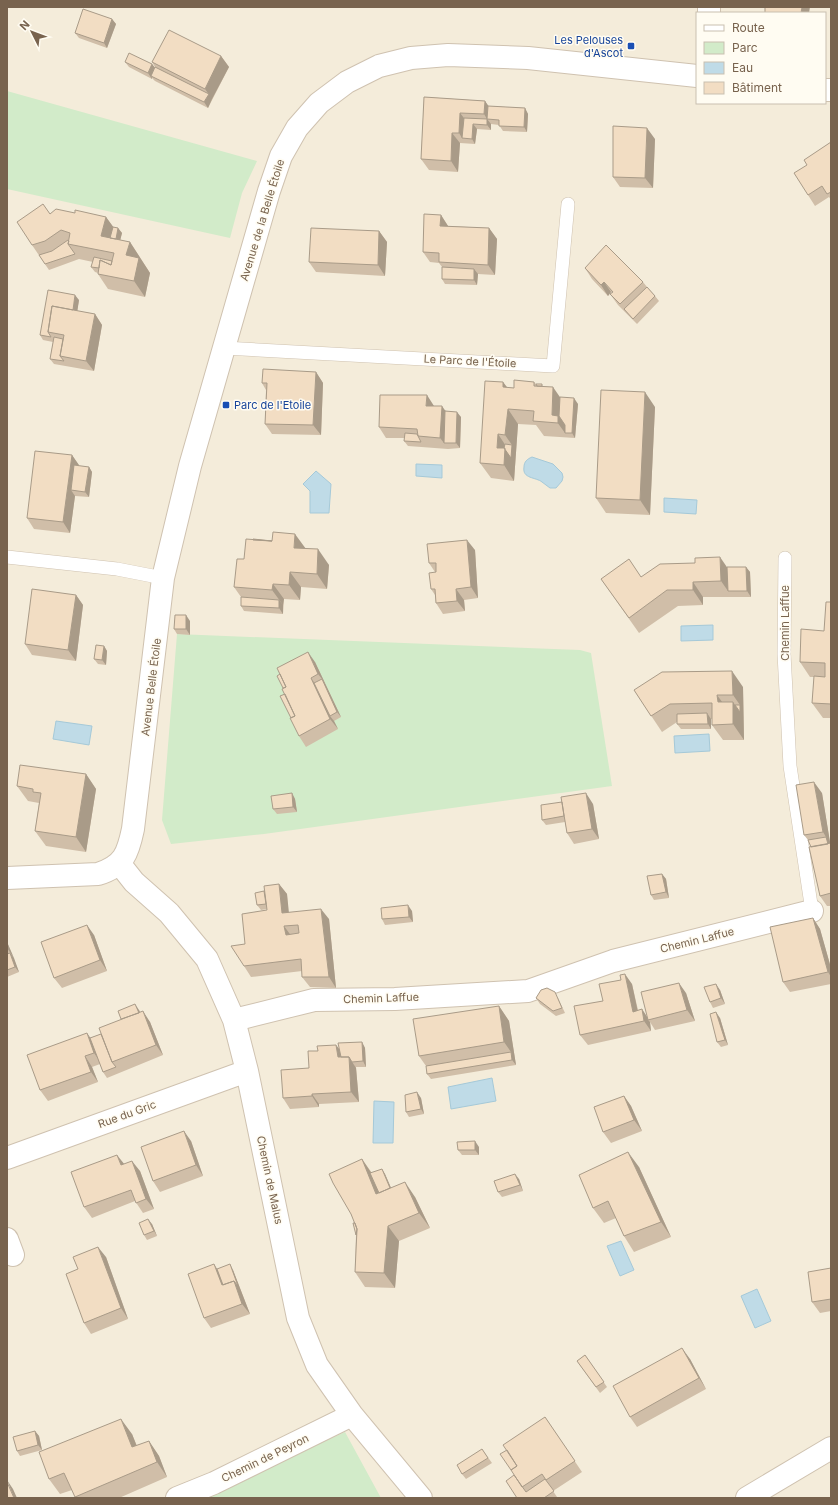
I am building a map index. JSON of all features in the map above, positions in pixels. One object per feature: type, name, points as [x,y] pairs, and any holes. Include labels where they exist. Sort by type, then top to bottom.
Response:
[{"type":"street","name":"Avenue de la Belle Étoile","points":[[210,398],[269,191],[281,156],[297,128],[319,103],[347,82],[378,66],[411,58],[448,55],[528,58],[696,76]]},
{"type":"street","name":"Avenue Belle Étoile","points":[[7,878],[98,874],[109,870],[119,863],[126,855],[130,846],[134,829],[163,578],[186,481],[210,398]]},
{"type":"street","name":"Chemin de Malus","points":[[119,863],[134,882],[169,913],[207,959],[234,1020],[247,1071],[298,1318],[317,1365],[352,1415],[421,1498]]},
{"type":"street","name":"Chemin Laffue","points":[[234,1020],[314,1000],[395,999],[528,991],[613,961],[812,911]]},
{"type":"street","name":"Rue du Gric","points":[[7,1158],[247,1071]]},
{"type":"street","name":"Chemin de Peyron","points":[[177,1498],[214,1483],[352,1415]]},
{"type":"street","points":[[747,1498],[831,1448]]},
{"type":"lane","name":"Le Parc de l'Étoile","points":[[224,348],[553,366],[568,204]]},
{"type":"lane","points":[[7,557],[117,570],[163,578]]},
{"type":"lane","name":"Chemin Laffue","points":[[785,558],[784,654],[790,766],[812,911]]},
{"type":"shaded area","points":[[7,7],[831,7],[831,1498],[7,1498]]},
{"type":"green space","points":[[7,91],[257,161],[242,193],[230,238],[7,189]]},
{"type":"green space","points":[[177,634],[580,650],[591,653],[612,786],[264,834],[171,844],[162,820]]},
{"type":"green space","points":[[345,1432],[381,1498],[197,1498]]},
{"type":"water","points":[[532,457],[553,464],[562,473],[562,481],[556,488],[550,488],[539,480],[525,474],[525,464],[527,460]]},
{"type":"water","points":[[416,464],[442,465],[442,478],[416,476]]},
{"type":"water","points":[[316,471],[331,484],[329,513],[310,513],[310,491],[303,484]]},
{"type":"water","points":[[664,498],[697,500],[696,514],[664,512]]},
{"type":"water","points":[[713,625],[713,640],[681,641],[681,626]]},
{"type":"water","points":[[56,721],[92,726],[89,745],[53,739]]},
{"type":"water","points":[[709,734],[710,751],[675,753],[674,736]]},
{"type":"water","points":[[492,1078],[496,1101],[451,1109],[448,1087]]},
{"type":"water","points":[[374,1101],[394,1102],[393,1143],[373,1143]]},
{"type":"water","points":[[621,1241],[634,1270],[620,1276],[607,1246]]},
{"type":"water","points":[[757,1289],[771,1321],[755,1328],[741,1296]]},
{"type":"building","points":[[765,7],[802,7],[801,12],[765,12]]},
{"type":"building","points":[[83,9],[112,19],[104,43],[75,33]]},
{"type":"building","points":[[169,30],[221,56],[205,89],[152,62]]},
{"type":"building","points":[[129,53],[152,64],[148,73],[125,62]]},
{"type":"building","points":[[155,67],[209,94],[204,102],[151,76]]},
{"type":"building","points":[[424,97],[485,101],[484,114],[460,113],[459,133],[452,133],[451,161],[421,159]]},
{"type":"building","points":[[488,106],[525,108],[524,127],[499,126],[499,120],[487,119]]},
{"type":"building","points":[[464,118],[487,119],[487,125],[473,124],[472,139],[462,138]]},
{"type":"building","points":[[613,126],[647,128],[645,178],[613,177]]},
{"type":"building","points":[[831,142],[831,192],[827,194],[822,186],[808,195],[794,173],[807,165],[804,160]]},
{"type":"building","points":[[43,204],[50,214],[56,209],[75,213],[75,210],[106,217],[101,236],[130,242],[126,255],[139,258],[134,281],[98,274],[100,260],[111,265],[114,253],[68,244],[70,233],[61,230],[45,241],[32,245],[17,222]]},
{"type":"building","points":[[424,214],[441,215],[440,226],[489,228],[488,265],[439,262],[439,253],[423,252]]},
{"type":"building","points":[[113,227],[118,228],[116,239],[110,238]]},
{"type":"building","points":[[311,228],[379,231],[378,265],[309,262]]},
{"type":"building","points":[[68,240],[68,244],[75,254],[45,264],[39,255],[52,251]]},
{"type":"building","points":[[606,245],[643,282],[620,304],[610,294],[613,292],[604,282],[601,285],[585,268]]},
{"type":"building","points":[[94,257],[112,261],[111,265],[100,260],[99,268],[91,267]]},
{"type":"building","points":[[442,267],[474,269],[474,280],[442,279]]},
{"type":"building","points":[[647,287],[655,296],[633,319],[624,309]]},
{"type":"building","points":[[48,290],[75,295],[73,310],[52,306],[48,332],[51,337],[40,335]]},
{"type":"building","points":[[52,306],[95,314],[86,361],[60,356],[64,335],[48,332]]},
{"type":"building","points":[[54,337],[63,339],[60,356],[64,361],[50,359]]},
{"type":"building","points":[[263,369],[316,372],[313,425],[265,424],[267,383],[262,383]]},
{"type":"building","points":[[514,380],[534,382],[534,386],[553,387],[552,415],[558,416],[558,423],[533,421],[534,411],[508,409],[505,435],[498,434],[497,448],[505,448],[504,465],[480,463],[485,381],[503,382],[503,387],[514,388]]},
{"type":"building","points":[[536,384],[542,384],[542,386],[537,386]]},
{"type":"building","points":[[601,390],[645,392],[640,500],[596,498]]},
{"type":"building","points":[[380,395],[427,395],[426,406],[442,406],[440,438],[418,436],[417,429],[379,427]]},
{"type":"building","points":[[560,397],[574,398],[572,433],[565,433],[565,425],[559,416]]},
{"type":"building","points":[[445,411],[457,412],[456,443],[444,443]]},
{"type":"building","points":[[405,433],[417,434],[421,442],[404,441]]},
{"type":"building","points":[[505,444],[512,445],[511,458],[504,448]]},
{"type":"building","points":[[35,451],[72,455],[63,522],[27,518]]},
{"type":"building","points":[[74,465],[89,467],[85,492],[71,490]]},
{"type":"building","points":[[273,532],[295,534],[294,548],[318,549],[317,574],[290,572],[289,585],[273,584],[272,590],[234,587],[237,559],[244,559],[246,539],[272,541]]},
{"type":"building","points":[[467,540],[471,587],[456,589],[457,601],[436,603],[435,589],[431,589],[429,573],[436,572],[436,563],[429,563],[427,544]]},
{"type":"building","points":[[720,557],[721,581],[693,582],[693,590],[667,590],[629,618],[601,579],[629,559],[641,577],[660,564],[695,563],[695,558]]},
{"type":"building","points":[[727,567],[746,567],[747,591],[728,591]]},
{"type":"building","points":[[32,589],[76,595],[68,650],[25,644]]},
{"type":"building","points":[[241,597],[279,600],[279,608],[241,606]]},
{"type":"building","points":[[826,602],[831,602],[831,704],[812,703],[814,676],[825,677],[825,663],[800,662],[801,629],[824,631]]},
{"type":"building","points":[[175,615],[186,615],[186,629],[174,629]]},
{"type":"building","points":[[96,645],[104,646],[102,660],[94,659]]},
{"type":"building","points":[[308,652],[318,674],[311,678],[330,719],[299,736],[290,718],[295,716],[282,689],[286,687],[277,668]]},
{"type":"building","points":[[732,671],[733,695],[717,695],[718,702],[733,702],[733,724],[712,725],[712,703],[670,704],[651,716],[634,690],[662,672]]},
{"type":"building","points":[[280,674],[286,687],[283,688],[277,676]]},
{"type":"building","points":[[322,679],[337,712],[330,716],[314,683]]},
{"type":"building","points":[[285,694],[295,716],[291,718],[280,696]]},
{"type":"building","points":[[735,705],[740,705],[740,712]]},
{"type":"building","points":[[707,713],[708,724],[677,724],[677,714]]},
{"type":"building","points":[[20,765],[86,774],[76,837],[35,831],[41,793],[33,792],[33,789],[17,786]]},
{"type":"building","points":[[814,782],[823,832],[804,835],[796,785]]},
{"type":"building","points":[[292,793],[293,807],[273,809],[271,796]]},
{"type":"building","points":[[586,793],[592,829],[567,833],[561,797]]},
{"type":"building","points":[[562,802],[564,816],[542,820],[541,805]]},
{"type":"building","points":[[826,837],[828,844],[811,847],[808,840]]},
{"type":"building","points":[[831,843],[831,893],[820,896],[809,847]]},
{"type":"building","points":[[662,874],[666,892],[651,895],[647,876]]},
{"type":"building","points":[[279,884],[282,913],[321,909],[329,977],[302,977],[301,959],[244,966],[231,946],[245,944],[242,914],[267,910],[264,886]],"holes":[[[298,925],[299,933],[286,935],[284,926]]]},
{"type":"building","points":[[264,891],[266,904],[257,905],[255,893]]},
{"type":"building","points":[[408,905],[409,917],[382,919],[381,908]]},
{"type":"building","points":[[813,918],[828,972],[783,982],[770,927]]},
{"type":"building","points":[[87,925],[100,960],[54,978],[41,942]]},
{"type":"building","points":[[10,953],[15,967],[7,970],[7,954]]},
{"type":"building","points":[[625,974],[633,1012],[642,1009],[644,1021],[580,1035],[574,1006],[603,1001],[599,984],[621,980],[620,975]]},
{"type":"building","points":[[679,983],[687,1010],[648,1020],[641,992]]},
{"type":"building","points":[[716,984],[721,998],[710,1002],[704,987]]},
{"type":"building","points":[[547,988],[555,992],[562,1008],[553,1011],[536,998],[541,990]]},
{"type":"building","points":[[135,1004],[139,1013],[121,1019],[118,1011]]},
{"type":"building","points":[[499,1006],[504,1042],[419,1056],[413,1019]]},
{"type":"building","points":[[143,1011],[156,1045],[112,1062],[99,1028]]},
{"type":"building","points":[[716,1012],[725,1040],[717,1042],[710,1014]]},
{"type":"building","points":[[87,1033],[94,1053],[85,1056],[91,1072],[40,1090],[27,1055]]},
{"type":"building","points":[[101,1034],[112,1062],[116,1067],[103,1072],[90,1038]]},
{"type":"building","points":[[362,1042],[363,1061],[352,1062],[349,1057],[341,1057],[338,1043]]},
{"type":"building","points":[[336,1045],[338,1057],[349,1057],[351,1092],[312,1094],[312,1096],[283,1098],[281,1070],[309,1068],[308,1051],[318,1051],[317,1046]]},
{"type":"building","points":[[511,1052],[512,1060],[427,1074],[426,1066]]},
{"type":"building","points":[[417,1092],[421,1109],[406,1112],[405,1095]]},
{"type":"building","points":[[624,1096],[634,1120],[603,1132],[594,1107]]},
{"type":"building","points":[[184,1131],[196,1165],[153,1181],[141,1147]]},
{"type":"building","points":[[475,1141],[475,1150],[458,1150],[457,1142]]},
{"type":"building","points":[[628,1152],[661,1222],[624,1236],[608,1201],[593,1208],[579,1175]]},
{"type":"building","points":[[117,1155],[121,1165],[132,1161],[146,1199],[136,1203],[131,1190],[84,1207],[71,1172]]},
{"type":"building","points":[[362,1159],[376,1194],[405,1182],[419,1213],[388,1226],[384,1273],[355,1272],[357,1229],[351,1214],[329,1174]]},
{"type":"building","points":[[382,1169],[390,1188],[379,1193],[370,1173]]},
{"type":"building","points":[[515,1174],[520,1185],[498,1192],[494,1181]]},
{"type":"building","points":[[148,1219],[154,1231],[144,1235],[139,1223]]},
{"type":"building","points":[[353,1223],[355,1223],[357,1229],[356,1235]]},
{"type":"building","points":[[98,1247],[121,1308],[84,1323],[66,1274],[78,1269],[73,1257]]},
{"type":"building","points":[[214,1264],[222,1285],[234,1281],[242,1304],[204,1318],[188,1274]]},
{"type":"building","points":[[230,1264],[238,1286],[234,1281],[223,1285],[217,1269]]},
{"type":"building","points":[[831,1268],[831,1299],[812,1302],[808,1272]]},
{"type":"building","points":[[682,1348],[699,1378],[630,1417],[613,1386]]},
{"type":"building","points":[[585,1355],[604,1382],[596,1387],[577,1361]]},
{"type":"building","points":[[545,1417],[575,1461],[546,1480],[542,1474],[522,1487],[511,1470],[517,1466],[503,1445]]},
{"type":"building","points":[[121,1419],[132,1447],[149,1441],[157,1462],[75,1497],[64,1473],[49,1479],[39,1452]]},
{"type":"building","points":[[35,1431],[38,1445],[17,1451],[13,1437]]},
{"type":"building","points":[[482,1449],[488,1458],[462,1474],[457,1465]]},
{"type":"building","points":[[507,1450],[517,1466],[511,1470],[500,1454]]},
{"type":"building","points":[[514,1475],[526,1492],[545,1479],[554,1491],[544,1498],[517,1498],[506,1481]]},
{"type":"building","points":[[7,1482],[14,1498],[7,1498]]},
{"type":"place","name":"Les Pelouses d'Ascot","points":[[631,46]]},
{"type":"place","name":"Parc de l'Etoile","points":[[226,405]]}]
